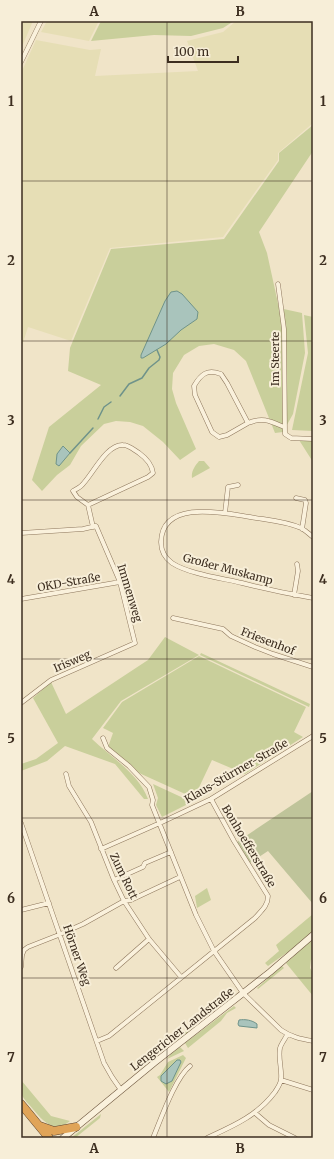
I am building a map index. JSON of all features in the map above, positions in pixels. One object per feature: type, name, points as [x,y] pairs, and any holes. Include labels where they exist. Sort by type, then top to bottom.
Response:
[{"type":"highway","points":[[21,1104],[50,1138]]},
{"type":"highway","points":[[38,1124],[54,1131],[76,1127]]},
{"type":"main road","name":"Lengericher Landstraße","points":[[63,1138],[313,936]]},
{"type":"street","points":[[21,62],[41,21]]},
{"type":"street","name":"Im Steerte","points":[[278,284],[284,329],[285,434],[291,438],[313,439]]},
{"type":"street","points":[[248,423],[221,374],[211,372],[203,374],[194,386],[195,395],[212,432],[219,437],[227,435],[257,419],[267,420],[284,427]]},
{"type":"street","points":[[122,445],[130,447],[142,455],[152,467],[153,473],[148,477],[88,505],[73,491],[81,485],[101,459],[115,447],[122,445]]},
{"type":"street","points":[[224,513],[228,487],[238,485]]},
{"type":"street","points":[[296,498],[305,500],[306,503],[302,529]]},
{"type":"street","name":"Immenweg","points":[[88,505],[94,527],[120,582],[135,643]]},
{"type":"street","name":"Großer Muskamp","points":[[313,537],[302,529],[285,523],[224,513],[196,511],[185,514],[171,521],[163,529],[161,544],[165,557],[172,563],[187,569],[219,578],[313,598]]},
{"type":"street","points":[[21,533],[94,527]]},
{"type":"street","points":[[294,595],[298,571],[297,564]]},
{"type":"street","name":"OKD-Straße","points":[[21,599],[120,582]]},
{"type":"street","name":"Friesenhof","points":[[173,618],[223,629],[231,636],[255,647],[313,667]]},
{"type":"street","name":"Irisweg","points":[[21,703],[51,680],[135,643]]},
{"type":"street","name":"Klaus-Stürmer-Straße","points":[[101,849],[160,824],[211,799],[313,736]]},
{"type":"street","points":[[103,738],[107,748],[129,766],[149,787],[153,800],[152,805],[196,915],[214,951],[243,993],[287,1035],[313,1041]]},
{"type":"street","name":"Zum Rott","points":[[66,774],[69,786],[92,822],[101,849],[124,901],[149,939],[181,977]]},
{"type":"street","name":"Bonhoefferstraße","points":[[97,1041],[109,1036],[254,918],[265,907],[268,896],[234,841],[211,799]]},
{"type":"street","name":"Hörner Weg","points":[[21,823],[107,1069],[121,1090]]},
{"type":"street","points":[[114,880],[142,867],[145,863],[171,852]]},
{"type":"street","points":[[21,967],[22,955],[24,950],[28,947],[83,924],[124,901],[131,900],[180,877]]},
{"type":"street","points":[[21,910],[49,902]]},
{"type":"street","points":[[116,968],[149,939]]},
{"type":"street","points":[[207,1138],[215,1136],[255,1113],[277,1089],[281,1080],[279,1058],[280,1047],[287,1035]]},
{"type":"street","points":[[153,1138],[168,1102],[184,1071],[190,1066]]},
{"type":"street","points":[[281,1080],[313,1090]]},
{"type":"street","points":[[255,1113],[269,1125],[295,1138]]},
{"type":"shaded area","points":[[21,21],[33,21],[21,49]]},
{"type":"shaded area","points":[[47,21],[99,21],[89,41],[41,32]]},
{"type":"shaded area","points":[[236,21],[313,21],[313,123],[278,153],[278,160],[223,237],[110,248],[71,341],[28,327],[21,349],[21,73],[36,40],[90,50],[101,49],[95,76],[198,71],[187,41],[223,32]]},
{"type":"green space","points":[[101,21],[234,21],[223,28],[191,36],[154,35],[91,41]]},
{"type":"green space","points":[[313,125],[313,151],[259,232],[267,253],[279,308],[302,313],[305,353],[293,414],[283,432],[275,433],[246,361],[234,350],[214,344],[199,346],[184,355],[173,373],[172,389],[176,403],[196,449],[180,460],[163,442],[143,426],[130,422],[116,421],[104,424],[81,446],[70,465],[57,475],[42,491],[32,480],[49,427],[101,385],[68,371],[70,348],[111,249],[224,239],[279,161],[279,153]]},
{"type":"green space","points":[[304,315],[313,317],[313,431],[292,430],[308,353]]},
{"type":"green space","points":[[299,440],[313,440],[313,462]]},
{"type":"green space","points":[[199,461],[204,461],[210,468],[192,478],[193,471]]},
{"type":"green space","points":[[165,637],[199,655],[121,701],[92,739],[124,766],[138,781],[148,799],[144,799],[115,764],[65,746],[47,761],[21,771],[21,764],[36,759],[58,743],[33,698],[51,682],[66,714],[148,660]]},
{"type":"green space","points":[[201,653],[310,704],[309,707],[200,655]]},
{"type":"green space","points":[[199,656],[306,707],[294,732],[303,737],[245,774],[212,760],[194,798],[139,773],[108,747],[113,733],[103,728],[122,702]]},
{"type":"green space","points":[[153,784],[192,802],[162,817],[156,805],[158,798]]},
{"type":"green space","points":[[313,791],[313,904],[268,851],[250,863],[237,842]]},
{"type":"green space","points":[[207,888],[211,900],[197,908],[195,896]]},
{"type":"green space","points":[[313,914],[313,932],[268,966],[265,963],[279,951],[276,945]]},
{"type":"green space","points":[[313,939],[313,959],[311,960],[310,968],[313,973],[313,996],[286,963]]},
{"type":"green space","points":[[282,966],[284,968],[258,989],[257,988]]},
{"type":"green space","points":[[234,1006],[236,1008],[227,1013],[221,1021],[188,1048],[185,1043]]},
{"type":"green space","points":[[197,1022],[198,1024],[177,1043],[173,1042]]},
{"type":"green space","points":[[180,1047],[184,1051],[167,1059],[171,1054]]},
{"type":"green space","points":[[183,1055],[186,1058],[169,1092],[157,1077],[160,1075],[168,1062]]},
{"type":"green space","points":[[21,1080],[51,1116],[70,1121],[59,1127],[44,1121],[23,1097],[21,1092]]},
{"type":"green space","points":[[101,1114],[100,1118],[75,1138],[71,1138]]},
{"type":"water","points":[[177,291],[182,294],[198,312],[197,319],[181,330],[166,344],[141,358],[165,301],[171,292]]},
{"type":"water","points":[[63,446],[70,453],[59,466],[56,464],[57,454]]},
{"type":"water","points":[[239,1020],[253,1022],[257,1024],[257,1028],[239,1026]]},
{"type":"water","points":[[177,1060],[180,1060],[181,1062],[172,1081],[166,1084],[161,1081],[161,1076]]},
{"type":"waterway","points":[[120,396],[129,384],[142,378],[149,368],[159,360],[160,357],[157,350]]},
{"type":"waterway","points":[[98,419],[104,407],[111,402]]},
{"type":"waterway","points":[[70,453],[93,428]]}]
